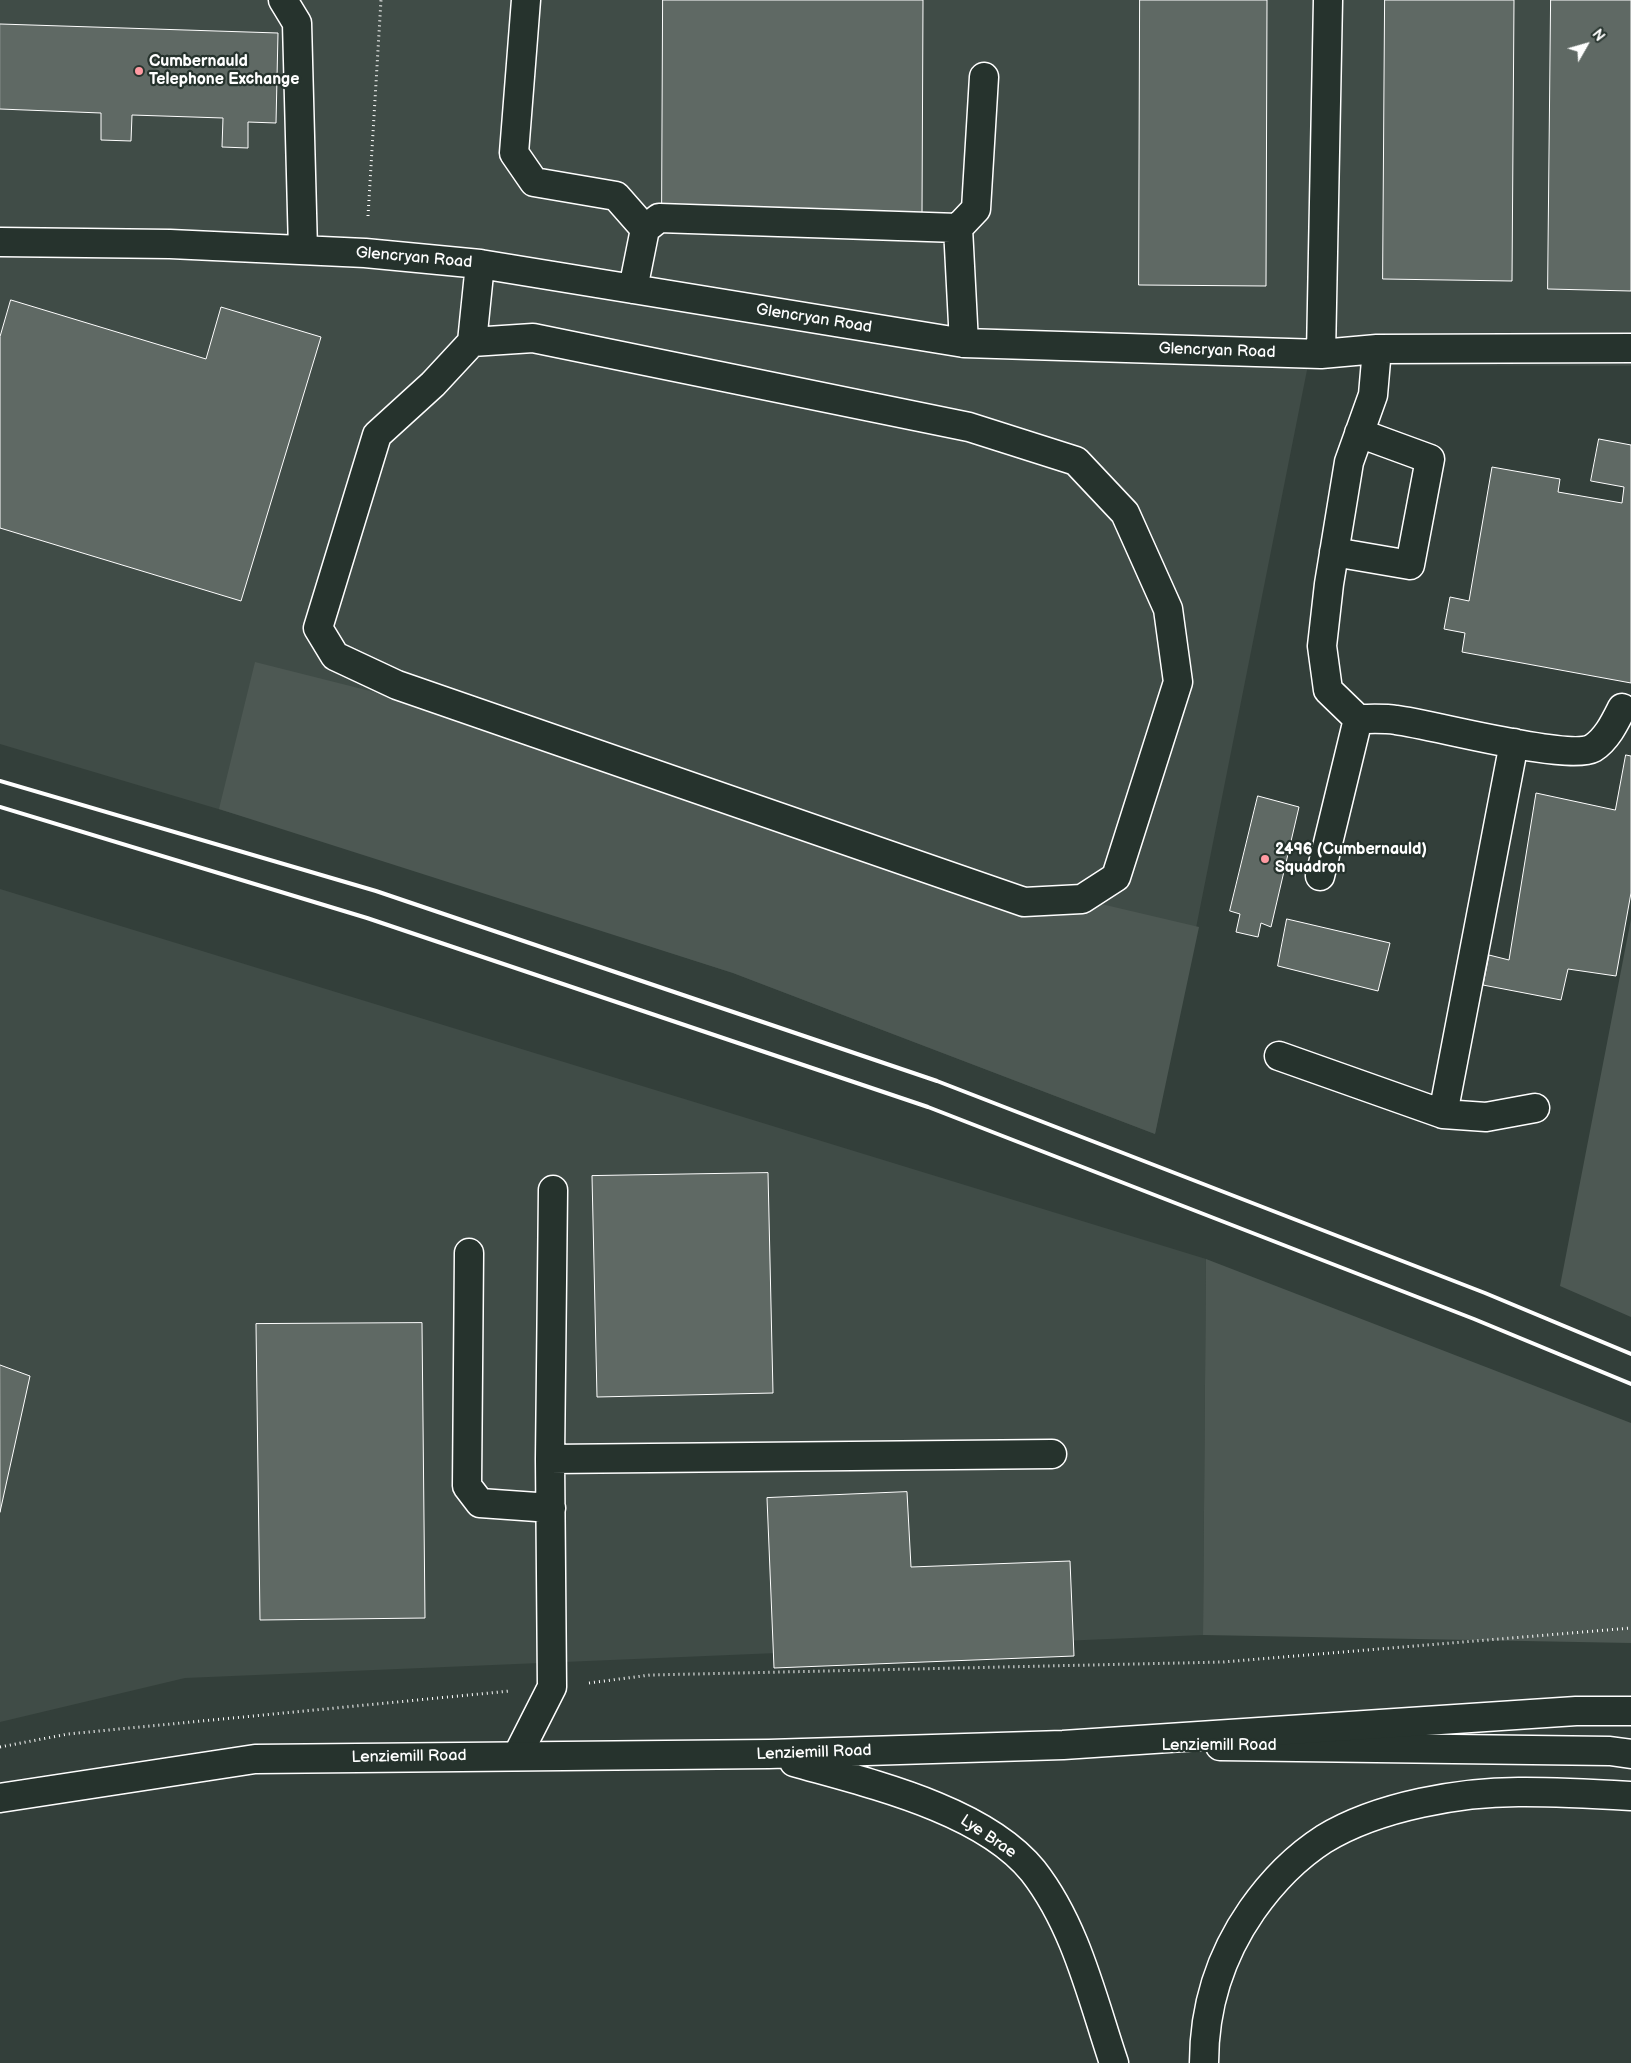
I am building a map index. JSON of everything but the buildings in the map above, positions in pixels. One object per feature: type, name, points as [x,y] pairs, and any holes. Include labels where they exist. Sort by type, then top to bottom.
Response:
[{"type":"street","points":[[283,0],[297,23],[303,250]]},
{"type":"street","points":[[526,0],[514,153],[534,182],[616,196],[644,229]]},
{"type":"street","points":[[1321,354],[1328,0]]},
{"type":"street","points":[[964,343],[958,228],[976,208],[984,77]]},
{"type":"street","points":[[633,289],[644,229],[659,218],[958,228]]},
{"type":"street","name":"Glencryan Road","points":[[0,242],[170,244],[303,250],[365,253],[480,264],[964,343],[1321,354],[1377,349],[1631,348]]},
{"type":"street","points":[[472,342],[533,338],[969,427],[1076,461],[1125,513],[1168,609],[1178,682],[1116,877],[1082,899],[1024,902],[397,684],[334,656],[318,628],[377,435],[433,384],[472,342],[480,264]]},
{"type":"street","points":[[1377,349],[1372,396],[1349,462],[1334,552],[1322,646],[1328,690],[1358,719],[1396,720],[1514,743],[1572,752],[1592,748],[1613,727],[1622,708]]},
{"type":"street","points":[[1334,552],[1410,565],[1430,459],[1359,433]]},
{"type":"street","points":[[1320,876],[1358,719]]},
{"type":"street","points":[[1443,1114],[1514,743]]},
{"type":"street","points":[[1279,1056],[1443,1114],[1486,1117],[1535,1108]]},
{"type":"street","points":[[517,1756],[552,1687],[550,1459],[553,1190]]},
{"type":"street","points":[[469,1253],[467,1486],[480,1503],[551,1508]]},
{"type":"street","points":[[550,1459],[1052,1454]]},
{"type":"street","points":[[1063,1745],[1576,1711],[1631,1711]]},
{"type":"street","name":"Lenziemill Road","points":[[0,1798],[255,1759],[769,1754],[1063,1745],[1377,1746],[1610,1751],[1631,1754]]},
{"type":"street","name":"Lye Brae","points":[[769,1754],[888,1789],[952,1813],[984,1830],[1008,1847],[1032,1870],[1052,1900],[1066,1926],[1082,1967],[1114,2063]]},
{"type":"street","points":[[1204,2063],[1208,2014],[1215,1984],[1225,1955],[1239,1928],[1276,1880],[1324,1839],[1352,1825],[1432,1800],[1476,1794],[1523,1792],[1631,1796]]},
{"type":"path","points":[[365,253],[381,0]]},
{"type":"path","points":[[0,1747],[68,1734],[552,1687],[650,1675],[1223,1662],[1631,1628]]},
{"type":"shaded area","points":[[0,0],[1631,0],[1631,366],[1308,365],[1155,1134],[733,973],[309,836],[0,744]]},
{"type":"shaded area","points":[[255,662],[386,695],[782,829],[1199,927],[1155,1134],[733,973],[219,809]]},
{"type":"shaded area","points":[[0,889],[1206,1259],[1203,1635],[185,1678],[0,1722]]},
{"type":"shaded area","points":[[1631,919],[1631,1317],[1560,1286]]},
{"type":"shaded area","points":[[1206,1259],[1631,1423],[1631,1643],[1203,1635]]},
{"type":"railway","points":[[0,781],[376,891],[937,1081],[1485,1293],[1631,1354]]},
{"type":"railway","points":[[0,807],[367,918],[928,1107],[1474,1319],[1631,1384]]},
{"type":"place","name":"Cumbernauld Telephone Exchange","points":[[139,71]]},
{"type":"place","name":"2496 (Cumbernauld) Squadron","points":[[1265,859]]}]
